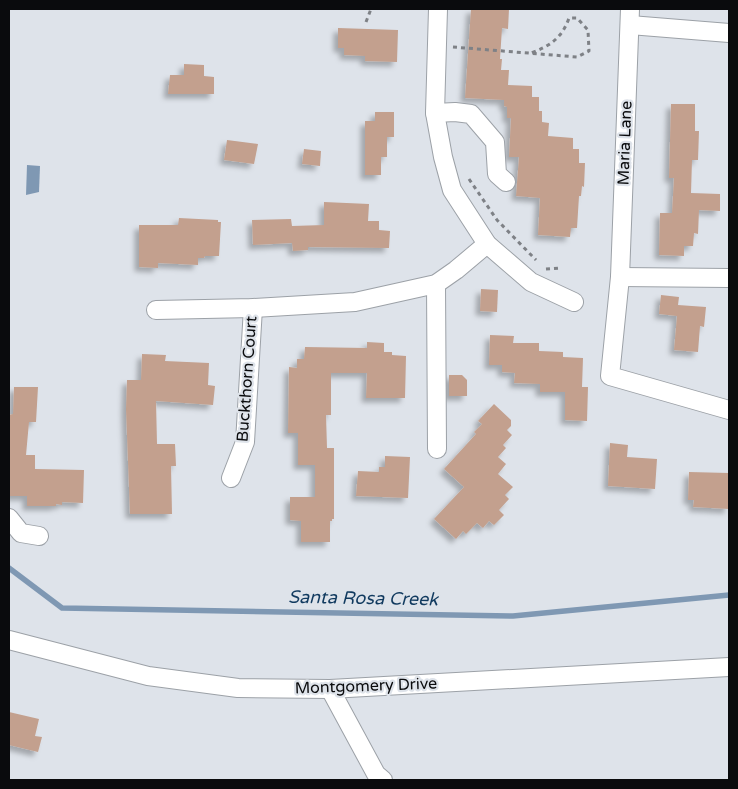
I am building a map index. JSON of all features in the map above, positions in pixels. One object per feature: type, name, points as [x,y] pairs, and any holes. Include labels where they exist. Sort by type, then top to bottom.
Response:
[{"type":"street","points":[[438,9],[435,112],[443,157],[452,190],[488,244],[531,282],[574,302]]},
{"type":"street","points":[[630,17],[729,32]]},
{"type":"street","name":"Maria Lane","points":[[630,17],[620,277],[610,376],[729,410]]},
{"type":"street","points":[[435,112],[470,114],[495,142],[497,174],[506,182]]},
{"type":"street","name":"Buckthorn Court","points":[[156,310],[252,308],[355,302],[436,284],[488,244]]},
{"type":"street","points":[[620,277],[729,278]]},
{"type":"street","points":[[436,284],[437,450]]},
{"type":"street","name":"Buckthorn Court","points":[[231,478],[245,442],[252,308]]},
{"type":"street","points":[[9,518],[21,533],[39,536]]},
{"type":"street","name":"Montgomery Drive","points":[[9,640],[148,676],[238,688],[330,689],[729,667]]},
{"type":"street","points":[[330,689],[376,774],[383,780]]},
{"type":"path","points":[[366,22],[371,9]]},
{"type":"path","points":[[437,45],[577,57],[589,51],[588,30],[577,18],[569,18],[564,32],[546,47],[531,53]]},
{"type":"water","points":[[27,165],[40,166],[39,192],[26,195]]},
{"type":"building","points":[[471,9],[509,9],[508,29],[502,28],[500,59],[502,59],[501,70],[509,70],[508,85],[532,86],[532,97],[539,97],[539,111],[542,111],[542,122],[549,123],[548,136],[573,138],[573,149],[579,149],[579,163],[585,163],[584,187],[582,186],[581,196],[579,196],[577,228],[571,228],[570,237],[538,235],[540,198],[516,196],[519,157],[509,157],[511,118],[507,118],[507,107],[504,106],[504,100],[465,98]]},
{"type":"building","points":[[338,28],[398,30],[397,62],[365,61],[365,56],[344,55],[344,48],[338,48]]},
{"type":"building","points":[[184,64],[204,65],[204,76],[214,77],[214,94],[168,94],[170,75],[184,75]]},
{"type":"building","points":[[671,104],[695,104],[695,131],[699,131],[698,160],[692,160],[691,193],[720,194],[720,211],[699,210],[698,234],[694,233],[693,246],[684,246],[684,256],[659,255],[660,213],[672,213],[674,178],[669,178]]},
{"type":"building","points":[[375,112],[394,112],[394,137],[387,137],[387,157],[381,157],[381,175],[365,175],[365,121],[375,121]]},
{"type":"building","points":[[227,140],[258,144],[254,164],[224,160]]},
{"type":"building","points":[[304,149],[321,151],[320,166],[302,164]]},
{"type":"building","points":[[324,202],[369,204],[368,221],[379,221],[379,230],[390,231],[389,248],[308,247],[308,250],[293,251],[292,243],[253,245],[252,220],[291,219],[292,226],[324,225]]},
{"type":"building","points":[[179,218],[218,220],[218,222],[221,222],[219,256],[198,258],[198,265],[158,263],[158,268],[139,267],[139,225],[178,225]]},
{"type":"building","points":[[481,289],[498,290],[497,312],[480,311]]},
{"type":"building","points":[[661,295],[679,297],[678,305],[706,307],[704,327],[700,326],[698,352],[674,350],[677,316],[659,314]]},
{"type":"building","points":[[490,335],[514,336],[513,343],[539,343],[539,351],[563,352],[563,357],[583,358],[582,387],[588,387],[587,421],[565,420],[565,392],[540,392],[540,384],[514,383],[515,373],[502,372],[502,365],[489,365]]},
{"type":"building","points":[[367,342],[384,343],[384,352],[392,352],[392,355],[406,356],[405,398],[366,398],[367,373],[331,373],[331,415],[326,415],[327,448],[334,448],[334,519],[330,521],[330,542],[301,542],[301,521],[290,520],[290,497],[315,497],[315,465],[298,465],[298,433],[288,433],[289,367],[297,368],[297,359],[304,359],[305,347],[367,348]]},
{"type":"building","points":[[142,354],[166,355],[165,361],[209,363],[208,385],[215,386],[213,405],[156,401],[157,444],[175,444],[176,466],[171,466],[172,514],[130,514],[126,409],[127,380],[141,380]]},
{"type":"building","points":[[449,375],[462,375],[467,380],[467,396],[449,396]]},
{"type":"building","points":[[14,387],[38,387],[36,422],[29,422],[26,455],[35,455],[35,469],[84,470],[83,503],[62,502],[62,505],[56,504],[56,506],[27,506],[27,496],[9,496],[9,415],[13,414]]},
{"type":"building","points":[[494,404],[511,420],[511,426],[507,430],[512,435],[503,445],[506,448],[498,457],[506,464],[498,474],[513,487],[505,495],[509,499],[499,510],[504,515],[494,525],[489,521],[483,528],[477,523],[466,534],[463,531],[456,539],[434,519],[464,487],[444,469],[476,434],[474,432],[482,424],[478,421]]},
{"type":"building","points":[[610,443],[628,445],[627,457],[657,459],[655,489],[608,486]]},
{"type":"building","points":[[385,456],[410,457],[408,498],[356,496],[358,471],[379,472],[379,467],[385,467]]},
{"type":"building","points":[[689,472],[729,473],[729,509],[693,507],[694,500],[688,500]]},
{"type":"building","points":[[9,712],[39,719],[35,736],[42,737],[38,752],[9,745]]},
{"type":"waterway","name":"Santa Rosa Creek","points":[[9,568],[62,608],[513,616],[729,595]]}]
